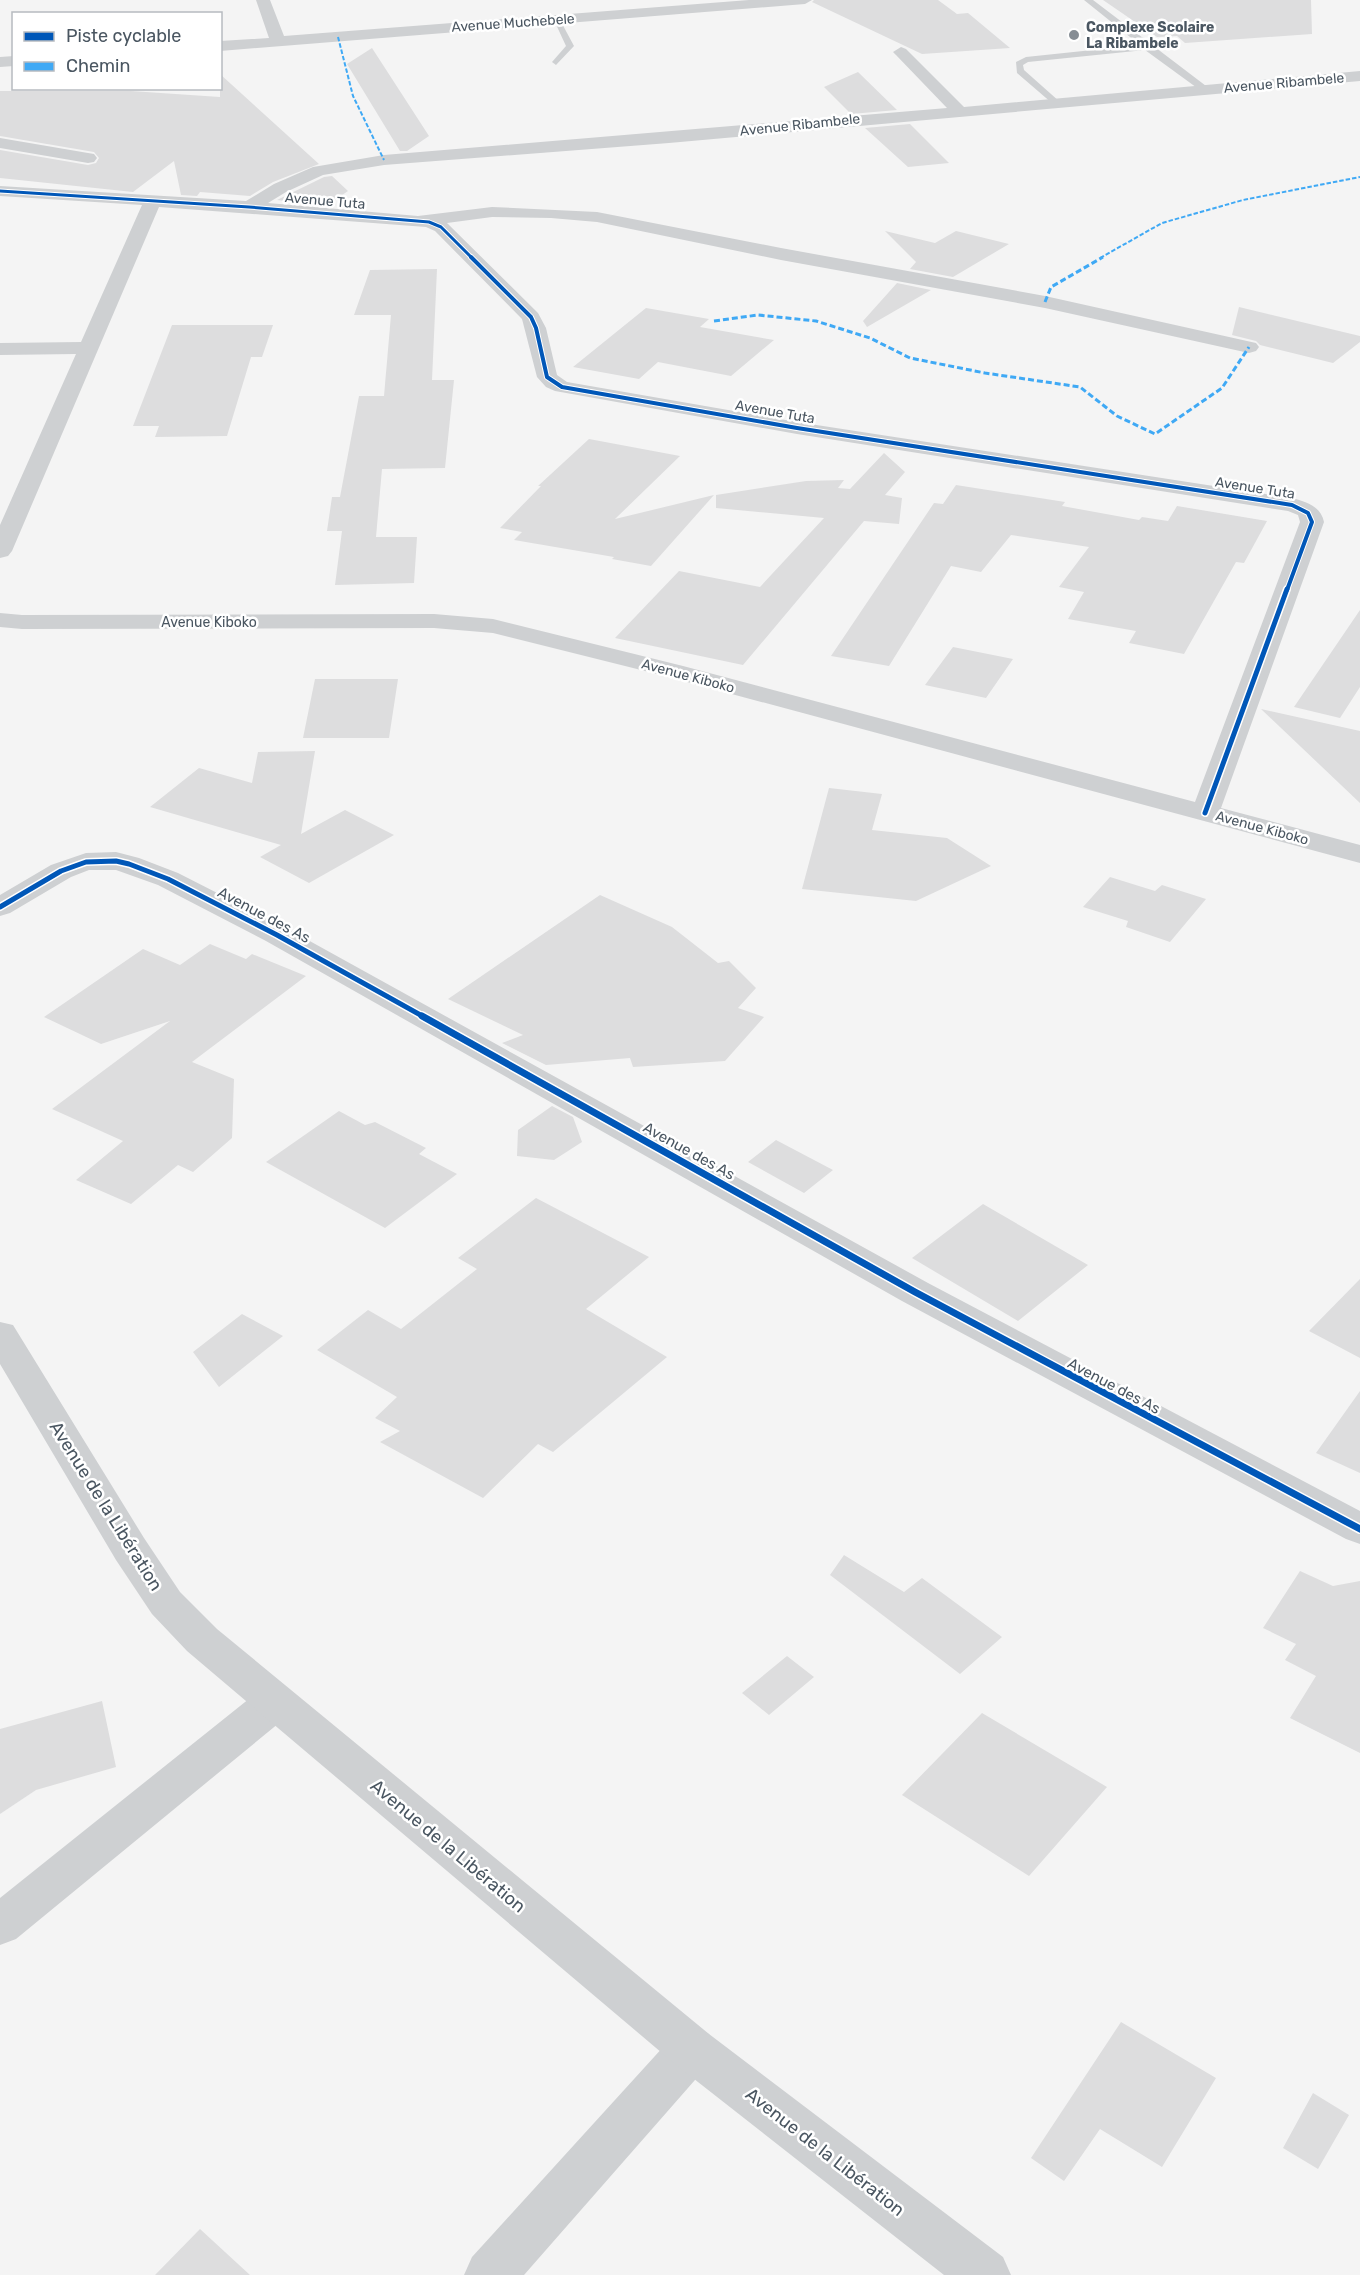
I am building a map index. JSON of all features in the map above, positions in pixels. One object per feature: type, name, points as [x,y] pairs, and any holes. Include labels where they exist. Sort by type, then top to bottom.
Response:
[{"type":"street","points":[[263,0],[278,42]]},
{"type":"street","name":"Avenue Muchebele","points":[[222,46],[805,0]]},
{"type":"street","points":[[901,52],[958,110]]},
{"type":"street","name":"Avenue Ribambele","points":[[249,207],[307,175],[354,164],[1360,76]]},
{"type":"street","points":[[0,143],[88,158]]},
{"type":"street","name":"Avenue Tuta","points":[[0,191],[153,200],[429,222],[441,227],[531,317],[536,328],[548,377],[553,383],[562,387],[797,428],[1306,510],[1311,515],[1312,522],[1205,813]]},
{"type":"street","points":[[0,551],[153,200]]},
{"type":"street","points":[[418,221],[492,212],[551,213],[597,217],[781,254],[1045,302],[1249,346]]},
{"type":"street","points":[[0,349],[88,348]]},
{"type":"street","name":"Avenue Kiboko","points":[[0,620],[22,622],[434,621],[483,624],[685,674],[1360,854]]},
{"type":"street","name":"Avenue des As","points":[[0,907],[61,871],[86,862],[107,861],[129,864],[168,879],[278,934],[915,1292],[1360,1529]]},
{"type":"street","name":"Avenue de la Libération","points":[[0,1334],[130,1549],[166,1603],[202,1640],[692,2049],[985,2275]]},
{"type":"street","points":[[0,1925],[275,1702]]},
{"type":"street","points":[[489,2275],[692,2049]]},
{"type":"lane","points":[[1088,0],[1207,91]]},
{"type":"lane","points":[[556,20],[570,46],[556,62]]},
{"type":"lane","points":[[1056,102],[1020,71],[1019,64],[1037,58],[1147,47]]},
{"type":"building","points":[[814,0],[938,0],[957,14],[968,13],[1010,48],[922,54],[812,2]]},
{"type":"building","points":[[1103,0],[1311,0],[1312,34],[1185,43],[1177,36],[1157,37]]},
{"type":"building","points":[[372,48],[429,136],[407,151],[400,151],[347,64]]},
{"type":"building","points":[[858,72],[897,110],[851,114],[824,87]]},
{"type":"building","points":[[222,76],[319,164],[273,182],[250,196],[200,192],[197,196],[181,195],[174,161],[133,192],[0,178],[0,150],[88,165],[96,163],[99,158],[94,152],[0,136],[0,91],[131,91],[220,97]]},
{"type":"building","points":[[910,124],[949,163],[908,167],[865,128]]},
{"type":"building","points":[[332,176],[348,191],[326,206],[277,200],[324,177]]},
{"type":"building","points":[[885,231],[935,243],[956,231],[1009,244],[953,277],[910,269],[916,262]]},
{"type":"building","points":[[437,269],[432,380],[454,380],[445,468],[382,469],[376,537],[417,537],[414,583],[335,585],[342,531],[327,531],[332,497],[340,497],[359,396],[384,396],[391,315],[354,315],[370,270]]},
{"type":"building","points":[[897,283],[931,290],[867,327],[863,321]]},
{"type":"building","points":[[1239,307],[1360,336],[1360,342],[1333,363],[1260,345],[1256,341],[1232,335]]},
{"type":"building","points":[[646,308],[709,319],[700,327],[774,340],[731,376],[658,362],[639,379],[573,367]]},
{"type":"building","points":[[172,325],[273,325],[262,357],[251,357],[227,436],[155,437],[159,426],[133,426]]},
{"type":"building","points":[[589,439],[680,456],[615,519],[714,495],[651,566],[612,559],[614,557],[514,540],[522,532],[500,528],[541,486],[538,486]]},
{"type":"building","points":[[884,453],[905,472],[885,495],[902,498],[899,524],[864,521],[743,665],[615,638],[679,571],[760,587],[824,518],[716,508],[716,495],[806,481],[844,480],[838,488],[850,489]]},
{"type":"building","points":[[956,485],[1065,502],[1062,506],[1139,520],[1142,517],[1168,521],[1177,506],[1267,521],[1244,563],[1236,562],[1184,654],[1129,643],[1136,631],[1068,619],[1084,592],[1059,587],[1089,547],[1011,535],[981,572],[951,566],[889,666],[831,656],[934,503],[943,504]]},
{"type":"building","points":[[1360,610],[1360,687],[1340,718],[1294,707]]},
{"type":"building","points":[[953,647],[1013,659],[986,698],[925,685]]},
{"type":"building","points":[[315,679],[398,679],[389,738],[303,738]]},
{"type":"building","points":[[1261,709],[1360,731],[1360,803]]},
{"type":"building","points":[[315,751],[301,834],[345,810],[394,835],[309,883],[260,857],[281,845],[150,807],[199,768],[252,783],[258,752]]},
{"type":"building","points":[[829,788],[882,794],[872,830],[947,838],[991,866],[916,901],[802,889]]},
{"type":"building","points":[[1110,877],[1155,891],[1162,885],[1206,899],[1170,942],[1126,927],[1128,921],[1083,907]]},
{"type":"building","points":[[600,895],[672,927],[718,963],[729,961],[756,988],[738,1008],[764,1017],[725,1061],[633,1067],[630,1058],[546,1065],[502,1043],[523,1035],[448,999]]},
{"type":"building","points":[[210,944],[246,959],[252,954],[306,976],[192,1062],[234,1079],[232,1138],[193,1172],[178,1165],[131,1204],[76,1180],[123,1141],[52,1109],[170,1021],[101,1044],[44,1017],[143,949],[180,965]]},
{"type":"building","points":[[552,1106],[573,1117],[582,1142],[554,1160],[517,1156],[518,1130]]},
{"type":"building","points":[[339,1111],[365,1125],[375,1122],[426,1148],[419,1154],[457,1174],[385,1228],[266,1162]]},
{"type":"building","points":[[776,1140],[833,1170],[804,1193],[748,1162]]},
{"type":"building","points":[[536,1198],[649,1257],[586,1309],[667,1357],[553,1452],[538,1444],[483,1498],[380,1442],[400,1431],[375,1418],[397,1397],[317,1350],[368,1310],[401,1329],[477,1269],[458,1258]]},
{"type":"building","points":[[983,1204],[1088,1265],[1018,1321],[912,1258]]},
{"type":"building","points":[[1360,1279],[1360,1358],[1309,1331]]},
{"type":"building","points":[[242,1314],[283,1336],[219,1387],[193,1352]]},
{"type":"building","points":[[1360,1391],[1360,1473],[1316,1453]]},
{"type":"building","points":[[844,1555],[904,1592],[922,1578],[1002,1637],[960,1674],[830,1575]]},
{"type":"building","points":[[1300,1571],[1333,1586],[1360,1581],[1360,1753],[1290,1718],[1316,1676],[1285,1660],[1296,1644],[1263,1628]]},
{"type":"building","points":[[787,1656],[814,1677],[769,1715],[742,1693]]},
{"type":"building","points":[[102,1701],[116,1767],[36,1790],[0,1814],[0,1729]]},
{"type":"building","points":[[982,1713],[1107,1787],[1029,1876],[902,1795]]},
{"type":"building","points":[[1121,2022],[1216,2078],[1162,2167],[1100,2129],[1064,2181],[1031,2158]]},
{"type":"building","points":[[1313,2093],[1349,2115],[1318,2169],[1283,2148]]},
{"type":"building","points":[[200,2229],[250,2275],[155,2275]]},
{"type":"marked path","points":[[338,37],[353,96],[384,160]]},
{"type":"marked path","points":[[1045,302],[1051,287],[1162,223],[1243,200],[1360,177]]},
{"type":"marked path","points":[[714,321],[758,315],[816,321],[870,338],[910,358],[985,373],[1080,387],[1117,416],[1155,434],[1222,388],[1249,347]]},
{"type":"cycle path","points":[[0,191],[249,207],[429,222],[441,227],[531,317],[536,328],[547,377],[562,387],[797,428],[1292,505],[1303,509],[1311,515],[1312,522],[1205,813]]},
{"type":"cycle path","points":[[0,907],[61,871],[86,862],[116,861],[168,879],[277,935],[915,1292],[1360,1529]]},
{"type":"place","name":"Complexe Scolaire La Ribambele","points":[[1074,35]]}]
